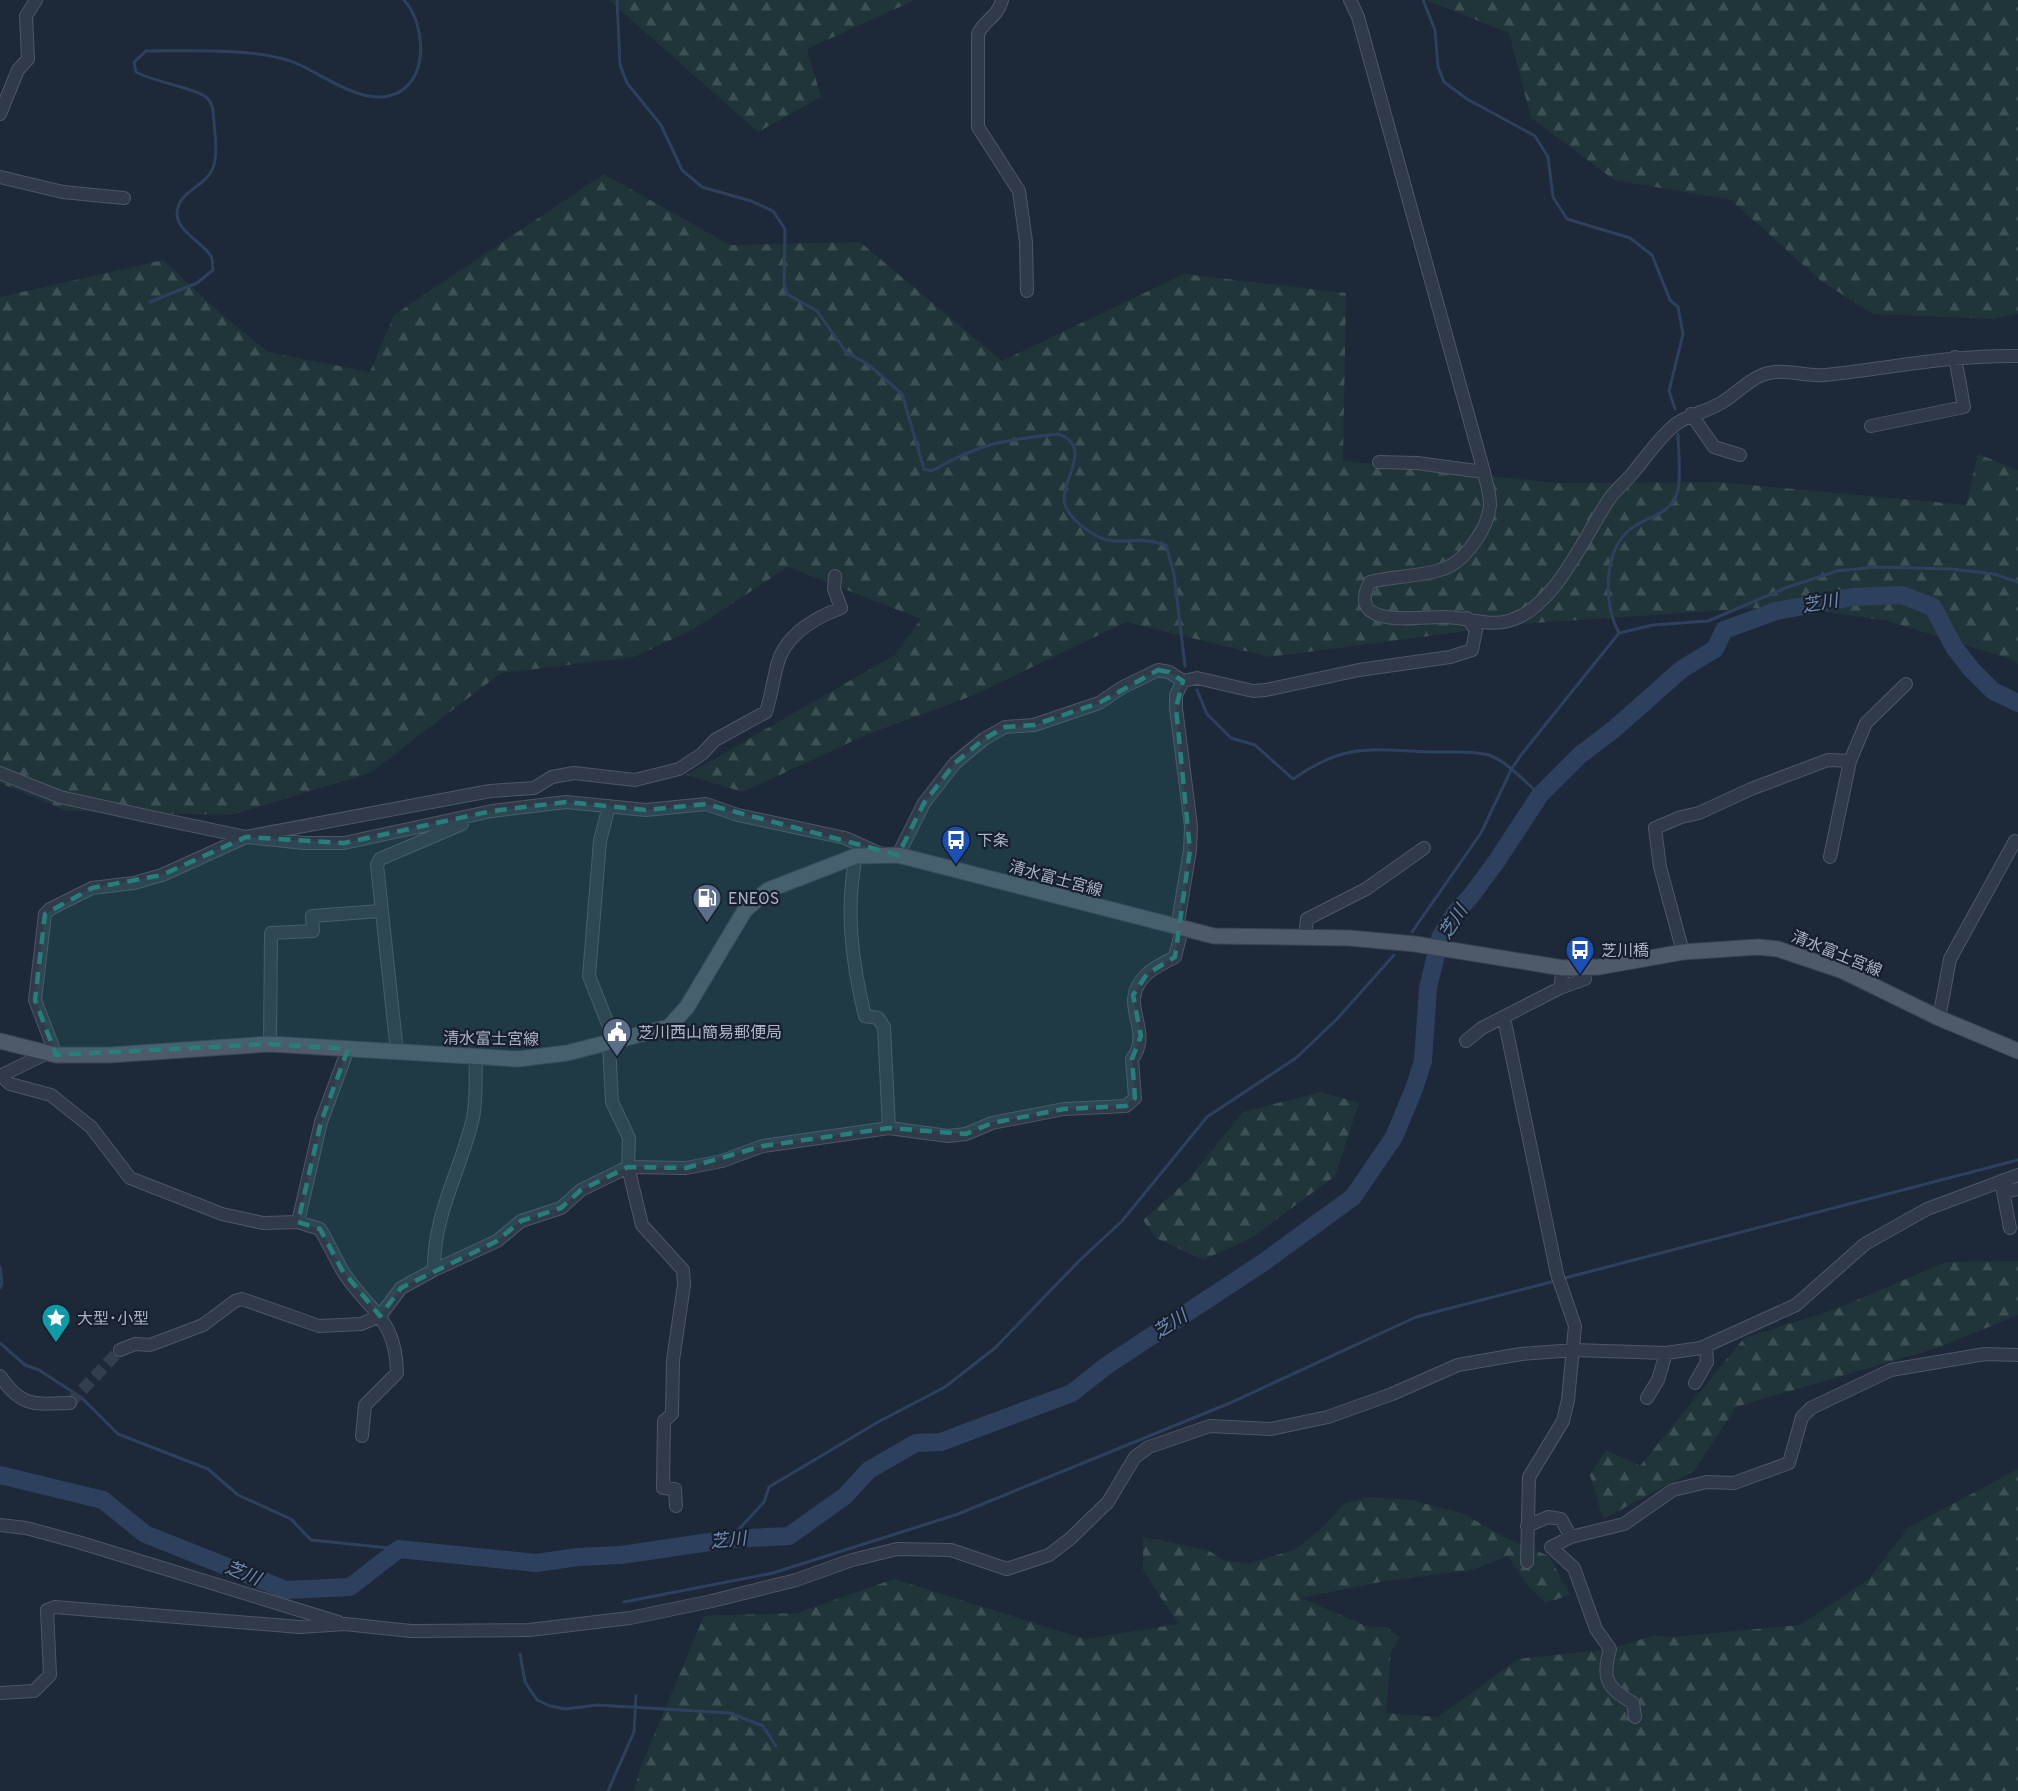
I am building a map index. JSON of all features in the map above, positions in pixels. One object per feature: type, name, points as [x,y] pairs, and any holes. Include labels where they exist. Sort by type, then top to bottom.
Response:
[{"type":"main road","name":"清水富士宮線","points":[[0,1041],[51,1054],[110,1055],[270,1044],[476,1057],[544,1057],[612,1043],[669,1027],[678,1018],[745,910],[768,890],[856,856],[881,854],[898,855],[1214,936],[1305,937],[1415,944],[1513,962],[1563,968],[1599,967],[1683,952],[1758,947],[1778,949],[1843,971],[1939,1018],[2018,1051]]},
{"type":"street","points":[[0,114],[18,70],[28,59],[26,16],[36,0]]},
{"type":"street","points":[[1002,0],[999,10],[981,26],[978,33],[978,127],[1019,192],[1026,252],[1027,291]]},
{"type":"street","points":[[1350,0],[1358,18],[1484,472],[1490,504],[1486,518],[1467,552],[1455,563],[1442,569],[1370,582],[1366,591],[1365,603],[1371,612],[1382,618],[1467,618],[1486,623],[1507,622],[1524,615],[1558,583],[1612,495],[1674,426],[1691,414],[1720,404],[1761,375],[1780,371],[1822,375],[1955,357],[2018,356]]},
{"type":"street","points":[[0,177],[63,192],[124,198]]},
{"type":"street","points":[[1871,426],[1964,407],[1955,357]]},
{"type":"street","points":[[1691,414],[1714,447],[1740,455]]},
{"type":"street","points":[[1379,462],[1417,463],[1484,472]]},
{"type":"street","points":[[362,1436],[365,1404],[397,1373],[397,1350],[380,1316],[342,1270],[320,1228],[298,1222],[263,1223],[222,1214],[130,1178],[91,1127],[51,1095],[10,1084],[1,1077],[51,1054],[35,1000],[45,914],[92,888],[134,883],[162,875],[246,837],[490,791],[534,788],[552,777],[574,773],[634,780],[679,769],[702,754],[714,740],[766,712],[774,687],[777,665],[789,642],[816,618],[841,608],[834,589],[835,576]]},
{"type":"street","points":[[898,855],[924,803],[955,763],[984,739],[1005,727],[1035,725],[1099,703],[1123,687],[1158,670],[1169,672],[1184,681],[1197,678],[1253,691],[1359,670],[1450,657],[1472,650],[1476,630],[1467,618]]},
{"type":"street","points":[[120,1350],[135,1344],[150,1345],[203,1325],[235,1301],[242,1299],[319,1326],[361,1324],[380,1316],[401,1288],[497,1241],[521,1221],[561,1208],[581,1190],[628,1167],[686,1168],[722,1161],[763,1146],[889,1128],[948,1136],[966,1134],[992,1123],[1064,1108],[1126,1106],[1135,1098],[1132,1059],[1140,1049],[1141,1036],[1132,1006],[1133,995],[1147,974],[1175,957],[1180,928],[1191,826],[1176,708],[1176,695],[1184,681]]},
{"type":"street","points":[[1830,857],[1850,761],[1866,723],[1906,684]]},
{"type":"street","points":[[1683,952],[1660,867],[1655,828],[1681,817],[1699,813],[1751,789],[1828,760],[1850,761]]},
{"type":"street","points":[[0,773],[60,796],[246,837],[303,843],[344,843],[482,814],[566,802],[646,810],[706,804],[738,815],[844,838],[881,854]]},
{"type":"street","points":[[609,806],[600,841],[589,976],[612,1043],[612,1102],[629,1138],[628,1167],[642,1225],[682,1270],[684,1285],[673,1360],[672,1414],[664,1420],[663,1488],[675,1490],[676,1506]]},
{"type":"street","points":[[397,1052],[381,911],[378,865],[380,859],[482,814]]},
{"type":"street","points":[[1939,1018],[1950,959],[2015,841]]},
{"type":"street","points":[[1305,937],[1307,919],[1366,889],[1424,848]]},
{"type":"street","points":[[856,856],[849,901],[855,967],[865,1016],[878,1018],[884,1027],[889,1128]]},
{"type":"street","points":[[270,1044],[272,933],[313,931],[312,916],[381,911]]},
{"type":"street","points":[[1560,988],[1563,968]]},
{"type":"street","points":[[1466,1041],[1482,1028],[1560,988],[1586,979]]},
{"type":"street","points":[[1504,1018],[1559,1280],[1575,1326],[1568,1400],[1563,1421],[1529,1477],[1527,1562]]},
{"type":"street","points":[[298,1222],[321,1122],[348,1049]]},
{"type":"street","points":[[434,1270],[434,1246],[439,1220],[473,1119],[476,1057]]},
{"type":"street","points":[[0,1693],[34,1691],[50,1675],[47,1610],[55,1607],[300,1627],[345,1624],[411,1631],[529,1630],[630,1617],[776,1585],[852,1560],[897,1549],[951,1551],[1007,1569],[1049,1555],[1071,1538],[1108,1502],[1135,1457],[1149,1447],[1210,1426],[1271,1429],[1294,1426],[1362,1406],[1458,1365],[1521,1354],[1574,1350],[1666,1353],[1706,1346],[1796,1305],[1865,1244],[1927,1209],[2003,1186],[2018,1175]]},
{"type":"street","points":[[2003,1186],[2018,1189]]},
{"type":"street","points":[[2003,1186],[2010,1228]]},
{"type":"street","points":[[1695,1383],[1707,1362],[1706,1346]]},
{"type":"street","points":[[1647,1398],[1658,1380],[1666,1353]]},
{"type":"street","points":[[1635,1717],[1633,1703],[1615,1692],[1608,1682],[1605,1670],[1610,1649],[1596,1629],[1574,1568],[1551,1547],[1571,1537],[1624,1524],[1673,1490],[1690,1484],[1734,1483],[1789,1464],[1802,1418],[1811,1408],[1891,1370],[1985,1354],[2018,1355]]},
{"type":"street","points":[[0,1377],[13,1395],[19,1398],[38,1404],[70,1403]]},
{"type":"street","points":[[1527,1526],[1548,1517],[1561,1519],[1571,1537]]},
{"type":"street","points":[[0,1525],[26,1528],[78,1542],[345,1624]]},
{"type":"highlighted area","points":[[1158,670],[1169,672],[1183,681],[1176,708],[1190,850],[1175,957],[1147,974],[1133,995],[1141,1036],[1132,1059],[1135,1098],[1126,1106],[1064,1109],[992,1123],[966,1134],[889,1128],[763,1146],[686,1168],[628,1167],[581,1190],[561,1208],[521,1221],[497,1241],[401,1288],[380,1316],[342,1270],[320,1229],[298,1222],[321,1122],[348,1049],[270,1044],[56,1055],[35,1000],[45,914],[92,888],[162,875],[246,837],[344,843],[492,811],[566,802],[646,810],[706,804],[898,855],[924,803],[955,763],[984,739],[1005,727],[1034,725],[1099,703]]},
{"type":"green space","points":[[609,0],[915,0],[807,49],[821,97],[758,132]]},
{"type":"green space","points":[[1426,0],[2018,0],[2018,314],[1993,319],[1873,314],[1821,281],[1731,200],[1614,180],[1531,118],[1509,33]]},
{"type":"green space","points":[[604,174],[730,245],[860,242],[1002,361],[1184,274],[1346,293],[1343,461],[1557,483],[1718,482],[1966,505],[1978,454],[2018,470],[2018,664],[2011,659],[1888,621],[1788,606],[1520,624],[1270,657],[1126,622],[972,696],[868,734],[743,792],[686,775],[895,655],[921,619],[788,567],[692,630],[634,657],[501,673],[370,773],[231,815],[67,811],[0,783],[0,297],[163,260],[220,313],[268,352],[370,372],[394,315]]},
{"type":"green space","points":[[1321,1092],[1359,1103],[1335,1176],[1251,1238],[1203,1260],[1156,1238],[1143,1220],[1187,1181],[1243,1112]]},
{"type":"green space","points":[[2018,1261],[2018,1315],[1940,1347],[1736,1407],[1694,1471],[1603,1519],[1590,1475],[1606,1450],[1640,1466],[1744,1338],[1836,1309],[1946,1262]]},
{"type":"green space","points":[[2018,1469],[2018,1791],[634,1791],[641,1766],[704,1616],[797,1613],[894,1579],[1085,1639],[1178,1624],[1143,1570],[1143,1537],[1208,1550],[1224,1561],[1250,1563],[1296,1549],[1323,1527],[1345,1503],[1369,1497],[1412,1500],[1464,1514],[1504,1537],[1549,1556],[1570,1595],[1545,1603],[1526,1584],[1508,1556],[1472,1570],[1385,1581],[1301,1598],[1366,1626],[1386,1627],[1400,1637],[1391,1652],[1386,1713],[1438,1717],[1518,1659],[1610,1649],[1655,1635],[1671,1637],[1800,1625],[1869,1579],[1908,1528]]},
{"type":"waterway","points":[[150,302],[197,283],[213,270],[211,256],[181,226],[177,214],[182,200],[204,180],[213,168],[215,157],[213,108],[206,97],[201,94],[136,72],[134,62],[146,51],[224,51],[266,55],[300,65],[354,92],[366,96],[389,96],[402,90],[412,80],[418,68],[420,39],[417,24],[404,0]]},
{"type":"waterway","points":[[617,0],[620,65],[627,83],[661,125],[682,170],[702,187],[751,201],[773,211],[785,229],[784,284],[787,294],[817,311],[846,352],[869,365],[902,394],[924,469],[932,471],[964,454],[1007,441],[1058,434],[1068,439],[1074,446],[1075,455],[1064,499],[1072,517],[1090,532],[1106,540],[1150,541],[1166,545],[1174,574],[1185,666]]},
{"type":"waterway","points":[[1423,0],[1435,30],[1438,67],[1444,82],[1467,99],[1535,136],[1548,157],[1553,197],[1567,219],[1630,238],[1652,255],[1670,300],[1678,307],[1683,334],[1669,391],[1675,409]]},
{"type":"waterway","points":[[1619,633],[1614,622],[1609,595],[1610,567],[1619,542],[1627,532],[1668,508],[1673,502],[1679,481],[1678,434]]},
{"type":"waterway","points":[[1412,932],[1481,833],[1511,770],[1521,755],[1619,633],[1653,625],[1708,621],[1788,587],[1837,571],[1876,567],[1952,569],[1994,574],[2018,582]]},
{"type":"waterway","name":"芝川","points":[[0,1475],[103,1500],[145,1534],[286,1590],[350,1587],[399,1549],[536,1563],[578,1557],[621,1555],[730,1539],[789,1536],[845,1496],[869,1470],[916,1443],[941,1442],[1072,1393],[1106,1366],[1264,1262],[1353,1197],[1394,1137],[1414,1089],[1423,1061],[1428,988],[1440,938],[1455,913],[1471,896],[1496,862],[1540,795],[1580,755],[1613,730],[1682,669],[1715,649],[1724,630],[1776,611],[1853,597],[1902,595],[1933,607],[1954,647],[1971,669],[1993,691],[2018,703]]},
{"type":"waterway","points":[[1197,690],[1207,714],[1231,738],[1255,745],[1293,779],[1332,757],[1349,752],[1366,750],[1471,752],[1489,755],[1503,762],[1540,795]]},
{"type":"waterway","points":[[730,1539],[764,1502],[769,1487],[878,1422],[945,1387],[995,1348],[1079,1261],[1122,1221],[1207,1117],[1296,1058],[1337,1019],[1394,955]]},
{"type":"waterway","points":[[1561,1279],[2018,1160]]},
{"type":"waterway","points":[[0,1267],[2,1283],[0,1288]]},
{"type":"waterway","points":[[624,1602],[773,1573],[958,1514],[1230,1403],[1416,1317],[1555,1281]]},
{"type":"waterway","points":[[0,1343],[25,1365],[39,1370],[82,1398],[118,1434],[208,1469],[238,1495],[291,1519],[311,1540],[399,1549]]},
{"type":"waterway","points":[[520,1654],[525,1682],[537,1700],[550,1706],[566,1709],[597,1705],[730,1713],[763,1726],[776,1746]]},
{"type":"waterway","points":[[608,1791],[634,1732],[636,1696]]},
{"type":"tunnel","points":[[70,1403],[120,1350]]},
{"type":"place","name":"下条","points":[[956,866]]},
{"type":"place","name":"ENEOS","points":[[707,924]]},
{"type":"place","name":"芝川橋","points":[[1580,976]]},
{"type":"place","name":"芝川西山簡易郵便局","points":[[617,1058]]},
{"type":"place","name":"大型･小型","points":[[56,1344]]}]
